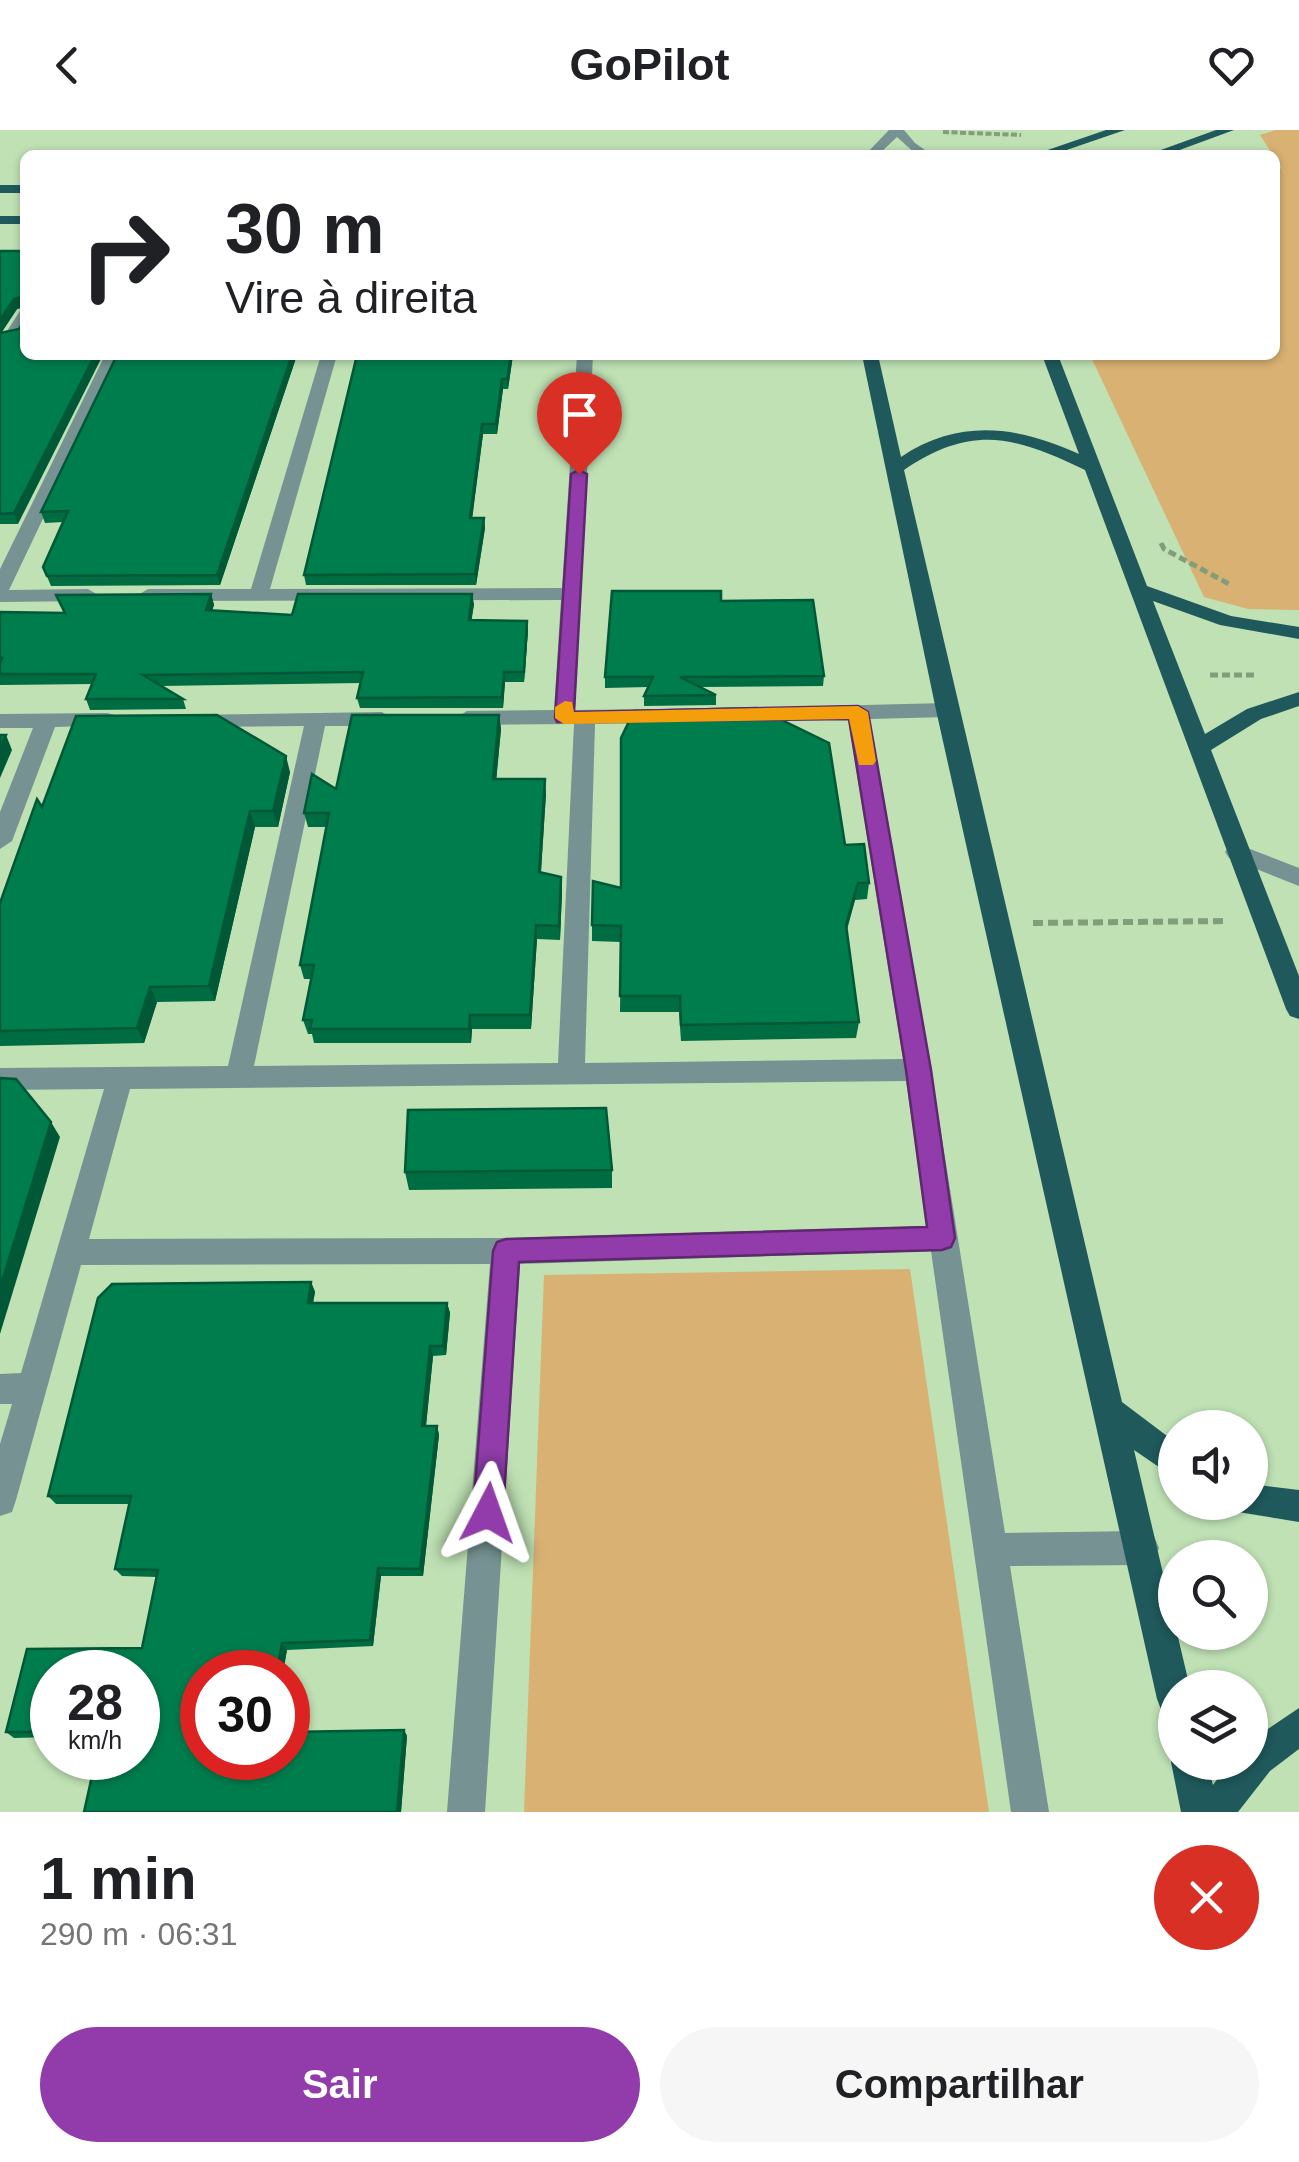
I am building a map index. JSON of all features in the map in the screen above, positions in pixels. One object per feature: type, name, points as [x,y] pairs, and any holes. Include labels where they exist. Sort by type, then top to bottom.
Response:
[{"type":"main road","points":[[1056,150],[1118,130]]},
{"type":"main road","points":[[1169,150],[1228,130]]},
{"type":"main road","points":[[871,360],[947,710],[1169,1670]]},
{"type":"main road","points":[[1052,360],[1202,746],[1237,852],[1299,1010]]},
{"type":"main road","points":[[897,467],[924,446],[953,435],[981,432],[1052,446],[1094,468]]},
{"type":"main road","points":[[1142,590],[1228,621],[1299,633]]},
{"type":"main road","points":[[1202,746],[1254,714],[1299,700]]},
{"type":"main road","points":[[1112,1413],[1158,1449]]},
{"type":"main road","points":[[1268,1502],[1299,1506]]},
{"type":"main road","points":[[1215,1812],[1257,1758],[1299,1726]]},
{"type":"main road","points":[[1193,1780],[1200,1812]]},
{"type":"street","points":[[876,150],[897,130],[917,150]]},
{"type":"street","points":[[0,588],[111,360]]},
{"type":"street","points":[[260,594],[328,360]]},
{"type":"street","points":[[571,1075],[573,594],[585,360]]},
{"type":"street","points":[[0,596],[573,594]]},
{"type":"street","points":[[722,715],[947,710]]},
{"type":"street","points":[[858,712],[918,1070],[1030,1812]]},
{"type":"street","points":[[450,718],[683,716]]},
{"type":"street","points":[[239,1076],[316,719]]},
{"type":"street","points":[[162,720],[412,719]]},
{"type":"street","points":[[0,841],[47,720]]},
{"type":"street","points":[[0,721],[124,720]]},
{"type":"street","points":[[1237,852],[1299,877]]},
{"type":"street","points":[[0,1079],[918,1070]]},
{"type":"street","points":[[0,1500],[120,1078]]},
{"type":"street","points":[[71,1252],[506,1251],[942,1238]]},
{"type":"street","points":[[466,1812],[506,1251]]},
{"type":"street","points":[[0,1389],[32,1388]]},
{"type":"street","points":[[989,1550],[1142,1548]]},
{"type":"path","points":[[930,131],[1027,135]]},
{"type":"path","points":[[1157,531],[1164,548],[1231,585]]},
{"type":"path","points":[[1174,675],[1263,675]]},
{"type":"path","points":[[997,924],[1264,920]]},
{"type":"shaded area","points":[[1299,130],[1299,610],[1248,609],[1204,597],[1092,360],[1280,360],[1280,167],[1285,173],[1280,165],[1280,150],[1270,150],[1260,135]]},
{"type":"shaded area","points":[[910,1269],[989,1812],[524,1812],[544,1275]]},
{"type":"building","points":[[0,251],[20,251],[20,297],[14,299],[0,320]]},
{"type":"building","points":[[19,329],[20,360],[92,360],[14,513],[0,514],[0,333]]},
{"type":"building","points":[[115,360],[290,360],[217,575],[47,576],[43,567],[68,511],[41,512]]},
{"type":"building","points":[[356,360],[510,360],[507,379],[502,379],[496,424],[482,424],[470,518],[484,518],[475,574],[304,575]]},
{"type":"building","points":[[612,591],[721,591],[721,601],[813,600],[824,676],[680,677],[716,695],[644,696],[653,677],[605,677]]},
{"type":"building","points":[[211,594],[206,610],[292,615],[298,594],[472,594],[469,620],[527,621],[524,672],[504,672],[502,697],[357,698],[363,672],[143,675],[183,699],[86,699],[96,674],[0,674],[0,612],[65,613],[56,595]]},
{"type":"building","points":[[757,708],[829,743],[845,845],[864,844],[869,883],[858,883],[846,925],[859,1022],[681,1025],[680,996],[620,996],[621,926],[592,925],[593,881],[621,888],[621,738],[634,711]]},
{"type":"building","points":[[217,715],[286,756],[273,811],[250,811],[209,986],[150,987],[137,1028],[0,1031],[0,903],[37,799],[42,807],[76,716]]},
{"type":"building","points":[[352,715],[499,715],[493,779],[545,779],[539,872],[561,877],[559,926],[536,925],[530,1015],[470,1015],[469,1029],[310,1029],[312,1020],[303,1020],[314,965],[300,965],[329,813],[304,813],[312,774],[336,789]]},
{"type":"building","points":[[0,1078],[16,1079],[51,1122],[0,1288]]},
{"type":"building","points":[[606,1108],[612,1170],[405,1172],[408,1110]]},
{"type":"building","points":[[311,1282],[308,1303],[447,1303],[443,1346],[430,1346],[422,1426],[437,1426],[420,1569],[378,1568],[370,1640],[282,1643],[281,1650],[180,1650],[180,1780],[310,1780],[310,1732],[404,1730],[397,1812],[84,1812],[91,1780],[160,1780],[160,1650],[30,1650],[30,1732],[6,1732],[27,1649],[142,1648],[158,1570],[115,1569],[131,1496],[48,1496],[98,1298],[112,1284]]},
{"type":"slow traffic","points":[[565,707],[564,718],[858,712],[866,761]]},
{"type":"route","points":[[488,1513],[506,1251],[942,1238],[858,712],[564,718],[579,474]]}]
